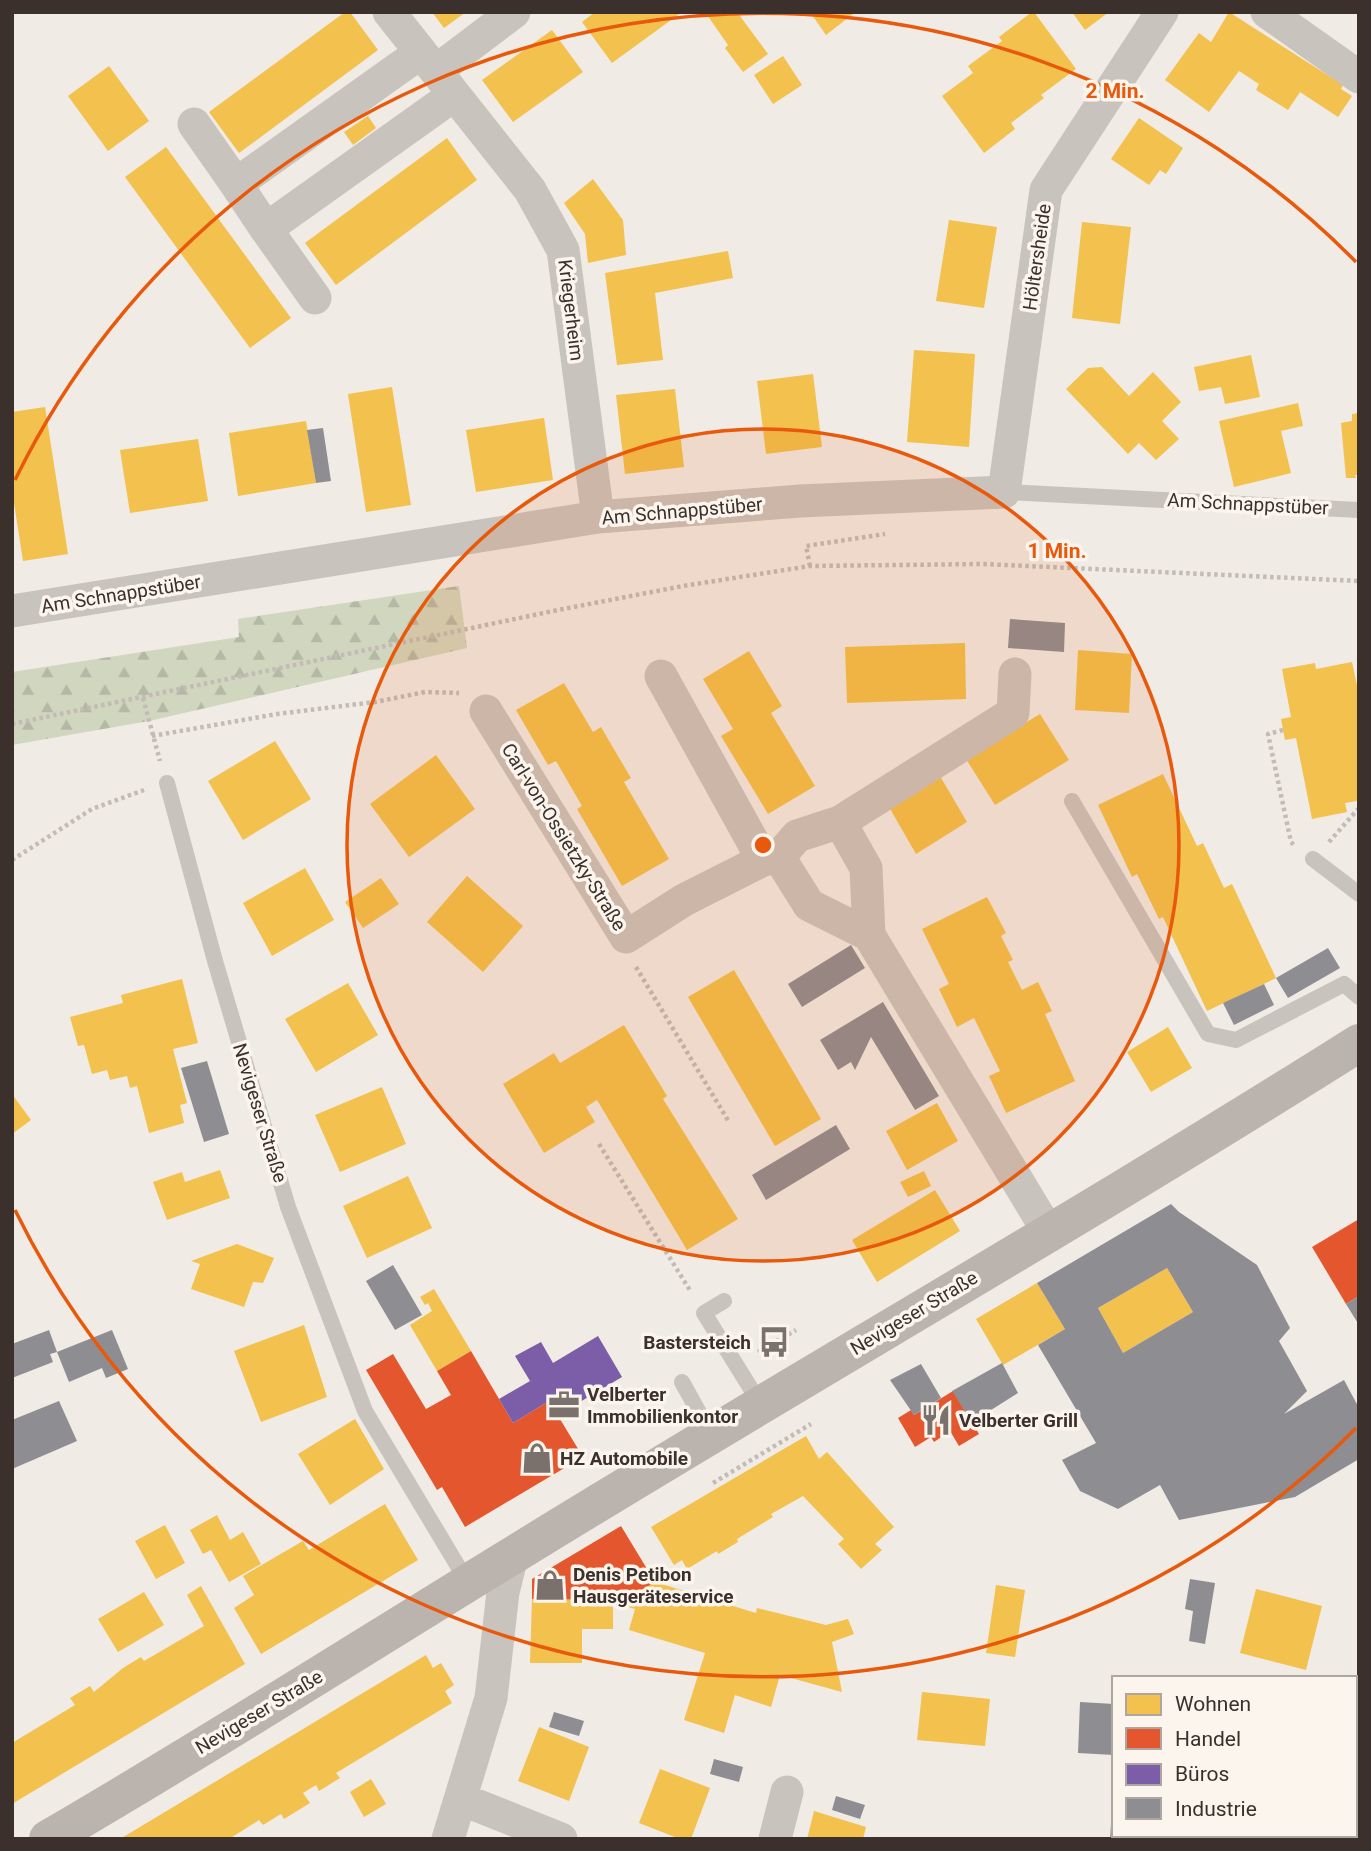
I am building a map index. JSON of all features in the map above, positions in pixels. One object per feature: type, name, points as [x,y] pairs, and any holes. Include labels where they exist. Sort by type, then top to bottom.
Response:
[{"type":"main road","name":"Nevigeser Straße","points":[[48,1839],[1359,1043]]},
{"type":"street","name":"Kriegerheim","points":[[388,12],[530,191],[563,250],[598,517]]},
{"type":"street","points":[[267,229],[437,73],[514,12]]},
{"type":"street","name":"Höltersheide","points":[[1004,492],[1046,190],[1162,12]]},
{"type":"street","points":[[1267,12],[1359,77]]},
{"type":"street","points":[[236,184],[437,73]]},
{"type":"street","points":[[194,124],[315,298]]},
{"type":"street","name":"Am Schnappstüber","points":[[12,611],[598,517],[800,501],[1004,492]]},
{"type":"street","name":"Carl-von-Ossietzky-Straße","points":[[486,711],[626,937],[684,900],[771,859],[797,836],[840,822],[1013,713],[1015,674]]},
{"type":"street","points":[[661,676],[771,859],[809,905],[869,934]]},
{"type":"street","points":[[840,822],[866,868],[869,934],[1049,1233]]},
{"type":"street","points":[[448,1839],[491,1698],[503,1592],[512,1556]]},
{"type":"street","points":[[775,1839],[787,1793]]},
{"type":"street","points":[[461,1799],[561,1839]]},
{"type":"lane","name":"Am Schnappstüber","points":[[1004,492],[1359,510]]},
{"type":"lane","name":"Nevigeser Straße","points":[[167,783],[215,961],[288,1207],[365,1411],[468,1583]]},
{"type":"lane","points":[[1072,802],[1208,1034],[1236,1040],[1344,984],[1359,997]]},
{"type":"lane","points":[[1313,859],[1359,894]]},
{"type":"lane","points":[[724,1301],[704,1313],[761,1405]]},
{"type":"lane","points":[[682,1382],[712,1436]]},
{"type":"path","points":[[12,724],[558,610],[683,586],[810,566],[983,564],[1359,581]]},
{"type":"path","points":[[152,736],[425,692],[460,693],[486,711]]},
{"type":"path","points":[[12,860],[92,809],[167,783],[143,698]]},
{"type":"path","points":[[1283,730],[1268,734],[1291,842],[1313,859],[1358,808]]},
{"type":"path","points":[[626,937],[627,950],[729,1122]]},
{"type":"path","points":[[599,1144],[704,1313]]},
{"type":"path","points":[[736,1364],[796,1330]]},
{"type":"path","points":[[713,1483],[811,1424]]},
{"type":"green space","points":[[459,586],[467,648],[149,721],[12,745],[12,672],[239,637],[238,619]]},
{"type":"building: Wohnen","points":[[345,12],[350,12],[378,50],[239,153],[209,112]]},
{"type":"building: Wohnen","points":[[432,12],[466,12],[444,28]]},
{"type":"building: Wohnen","points":[[595,12],[682,12],[612,63],[582,22]]},
{"type":"building: Wohnen","points":[[705,12],[737,12],[768,54],[743,72],[725,48],[728,45]]},
{"type":"building: Wohnen","points":[[810,12],[852,12],[853,14],[826,35]]},
{"type":"building: Wohnen","points":[[1032,12],[1076,69],[1041,95],[1044,98],[1011,123],[1015,129],[984,153],[942,96],[973,73],[968,66],[1002,41],[999,37]]},
{"type":"building: Wohnen","points":[[1072,12],[1109,12],[1085,30]]},
{"type":"building: Wohnen","points":[[1229,12],[1343,85],[1341,89],[1352,96],[1338,117],[1300,92],[1288,110],[1256,90],[1259,84],[1239,71],[1209,112],[1165,80],[1199,33],[1211,42]]},
{"type":"building: Wohnen","points":[[552,30],[583,72],[513,122],[482,80]]},
{"type":"building: Wohnen","points":[[783,56],[802,85],[773,104],[754,75]]},
{"type":"building: Wohnen","points":[[109,66],[149,121],[108,151],[68,96]]},
{"type":"building: Wohnen","points":[[368,116],[376,128],[353,145],[344,132]]},
{"type":"building: Wohnen","points":[[1139,118],[1183,148],[1166,174],[1160,170],[1149,185],[1111,159]]},
{"type":"building: Wohnen","points":[[447,138],[477,180],[336,285],[305,243]]},
{"type":"building: Wohnen","points":[[166,147],[291,318],[250,348],[125,177]]},
{"type":"building: Wohnen","points":[[593,179],[623,220],[626,255],[588,263],[585,234],[564,203]]},
{"type":"building: Wohnen","points":[[949,220],[997,227],[984,308],[936,301]]},
{"type":"building: Wohnen","points":[[1082,222],[1131,227],[1120,324],[1072,318]]},
{"type":"building: Wohnen","points":[[728,251],[733,278],[655,293],[663,360],[617,365],[605,273]]},
{"type":"building: Wohnen","points":[[914,350],[975,354],[969,447],[907,442]]},
{"type":"building: Wohnen","points":[[1251,355],[1260,397],[1225,404],[1221,387],[1199,391],[1194,367]]},
{"type":"building: Wohnen","points":[[1102,367],[1129,396],[1153,372],[1181,402],[1162,421],[1179,439],[1156,460],[1139,443],[1128,454],[1066,389],[1088,368]]},
{"type":"building: Wohnen","points":[[813,374],[822,447],[766,454],[757,381]]},
{"type":"building: Wohnen","points":[[392,387],[411,505],[366,512],[348,394]]},
{"type":"building: Wohnen","points":[[675,389],[684,467],[625,474],[616,395]]},
{"type":"building: Wohnen","points":[[1298,403],[1303,426],[1281,431],[1291,473],[1234,487],[1219,421]]},
{"type":"building: Wohnen","points":[[45,407],[68,554],[23,561],[12,490],[12,412]]},
{"type":"building: Wohnen","points":[[1359,413],[1359,475],[1355,475],[1356,478],[1346,478],[1341,423],[1352,421],[1352,414]]},
{"type":"building: Wohnen","points":[[544,418],[553,480],[476,492],[466,430]]},
{"type":"building: Wohnen","points":[[306,421],[316,483],[238,496],[229,433]]},
{"type":"building: Wohnen","points":[[198,439],[208,501],[130,513],[120,450]]},
{"type":"building: Wohnen","points":[[965,643],[966,699],[847,703],[845,647]]},
{"type":"building: Wohnen","points":[[1078,650],[1132,654],[1129,713],[1075,710]]},
{"type":"building: Wohnen","points":[[749,651],[782,706],[771,713],[815,786],[768,814],[721,736],[733,729],[703,679]]},
{"type":"building: Wohnen","points":[[1352,662],[1359,695],[1359,806],[1357,801],[1345,803],[1347,812],[1312,819],[1296,738],[1285,740],[1281,719],[1291,717],[1282,669],[1315,663],[1316,669]]},
{"type":"building: Wohnen","points":[[564,683],[593,732],[601,727],[631,778],[624,782],[669,859],[622,886],[577,809],[582,806],[556,761],[548,765],[516,710]]},
{"type":"building: Wohnen","points":[[1040,714],[1069,760],[995,805],[966,759]]},
{"type":"building: Wohnen","points":[[275,741],[311,799],[243,840],[208,781]]},
{"type":"building: Wohnen","points":[[436,755],[475,809],[409,857],[370,804]]},
{"type":"building: Wohnen","points":[[1163,774],[1197,846],[1203,843],[1224,888],[1232,884],[1276,978],[1207,1011],[1163,917],[1159,919],[1137,874],[1132,877],[1098,805]]},
{"type":"building: Wohnen","points":[[940,776],[967,822],[916,854],[889,807]]},
{"type":"building: Wohnen","points":[[305,868],[334,920],[272,956],[243,903]]},
{"type":"building: Wohnen","points":[[467,876],[523,926],[483,972],[427,922]]},
{"type":"building: Wohnen","points":[[381,878],[399,904],[363,928],[345,902]]},
{"type":"building: Wohnen","points":[[987,897],[1006,933],[1001,936],[1013,960],[1008,962],[1022,990],[1038,982],[1052,1011],[1045,1014],[1075,1081],[1006,1113],[989,1076],[1000,1071],[974,1018],[957,1027],[939,989],[949,984],[922,929]]},
{"type":"building: Wohnen","points":[[734,970],[821,1119],[775,1146],[688,997]]},
{"type":"building: Wohnen","points":[[182,979],[198,1043],[173,1049],[187,1103],[180,1105],[184,1123],[149,1133],[137,1086],[130,1088],[127,1076],[110,1080],[107,1070],[92,1074],[84,1045],[78,1046],[70,1017],[123,1003],[121,995]]},
{"type":"building: Wohnen","points":[[348,983],[378,1035],[316,1072],[285,1019]]},
{"type":"building: Wohnen","points":[[624,1025],[667,1096],[663,1099],[738,1219],[687,1250],[597,1100],[586,1107],[595,1122],[544,1153],[503,1084],[554,1053],[560,1063]]},
{"type":"building: Wohnen","points":[[1168,1027],[1192,1068],[1151,1092],[1127,1052]]},
{"type":"building: Wohnen","points":[[382,1087],[406,1144],[340,1172],[315,1115]]},
{"type":"building: Wohnen","points":[[12,1094],[31,1120],[12,1134]]},
{"type":"building: Wohnen","points":[[937,1103],[958,1141],[907,1170],[886,1131]]},
{"type":"building: Wohnen","points":[[220,1170],[230,1198],[167,1220],[153,1182],[182,1172],[185,1182]]},
{"type":"building: Wohnen","points":[[924,1171],[931,1186],[908,1197],[900,1182]]},
{"type":"building: Wohnen","points":[[408,1176],[432,1228],[367,1258],[343,1206]]},
{"type":"building: Wohnen","points":[[935,1190],[960,1231],[877,1282],[852,1240]]},
{"type":"building: Wohnen","points":[[237,1244],[274,1258],[263,1283],[253,1282],[244,1307],[191,1289],[200,1264],[191,1261]]},
{"type":"building: Wohnen","points":[[1167,1268],[1193,1312],[1123,1353],[1098,1308]]},
{"type":"building: Wohnen","points":[[1037,1283],[1065,1329],[1003,1365],[976,1319]]},
{"type":"building: Wohnen","points":[[434,1289],[471,1351],[437,1371],[410,1325],[432,1311],[428,1303],[425,1305],[420,1297]]},
{"type":"building: Wohnen","points":[[304,1325],[327,1397],[261,1422],[234,1351]]},
{"type":"building: Wohnen","points":[[355,1419],[384,1469],[330,1505],[298,1454]]},
{"type":"building: Wohnen","points":[[806,1436],[819,1459],[827,1452],[894,1527],[875,1544],[882,1550],[861,1569],[838,1544],[844,1539],[803,1496],[771,1514],[773,1517],[718,1554],[717,1551],[687,1569],[682,1560],[674,1565],[651,1527]]},
{"type":"building: Wohnen","points":[[385,1504],[418,1560],[261,1654],[234,1608],[254,1595],[243,1576],[303,1541],[309,1550]]},
{"type":"building: Wohnen","points":[[217,1515],[230,1540],[243,1532],[261,1564],[229,1582],[211,1550],[203,1554],[190,1530]]},
{"type":"building: Wohnen","points":[[165,1525],[185,1563],[156,1579],[135,1541]]},
{"type":"building: Wohnen","points":[[655,1582],[756,1613],[757,1608],[826,1625],[848,1619],[854,1634],[832,1642],[842,1692],[780,1675],[771,1707],[735,1695],[724,1733],[684,1720],[705,1653],[629,1630],[635,1609],[618,1604]]},
{"type":"building: Wohnen","points":[[996,1585],[1025,1590],[1015,1657],[986,1653]]},
{"type":"building: Wohnen","points":[[201,1586],[245,1664],[12,1804],[12,1743],[75,1705],[70,1698],[90,1686],[94,1692],[141,1657],[144,1661],[204,1626],[187,1595]]},
{"type":"building: Wohnen","points":[[1256,1589],[1322,1606],[1306,1670],[1240,1653]]},
{"type":"building: Wohnen","points":[[144,1592],[164,1625],[118,1652],[98,1619]]},
{"type":"building: Wohnen","points":[[532,1599],[613,1600],[613,1629],[582,1629],[582,1663],[530,1663]]},
{"type":"building: Wohnen","points":[[426,1655],[433,1668],[441,1663],[454,1685],[445,1691],[452,1703],[336,1773],[340,1778],[319,1791],[316,1785],[303,1793],[310,1803],[284,1819],[281,1814],[263,1825],[259,1820],[229,1839],[120,1839]]},
{"type":"building: Wohnen","points":[[922,1692],[990,1699],[985,1746],[917,1740]]},
{"type":"building: Wohnen","points":[[539,1727],[589,1747],[569,1801],[518,1781]]},
{"type":"building: Wohnen","points":[[660,1769],[710,1788],[691,1839],[680,1839],[639,1823]]},
{"type":"building: Wohnen","points":[[371,1779],[386,1804],[364,1817],[350,1792]]},
{"type":"building: Wohnen","points":[[814,1811],[866,1827],[863,1839],[807,1839]]},
{"type":"building: Wohnen","points":[[1218,1837],[1286,1837],[1286,1839]]},
{"type":"building: Handel","points":[[1359,1219],[1359,1296],[1346,1304],[1312,1247]]},
{"type":"building: Handel","points":[[471,1351],[513,1423],[549,1401],[583,1457],[465,1527],[442,1487],[437,1490],[366,1370],[393,1354],[426,1409],[451,1395],[437,1371]]},
{"type":"building: Handel","points":[[953,1391],[979,1434],[959,1446],[950,1431],[934,1442],[931,1437],[915,1447],[898,1418],[911,1410],[914,1415]]},
{"type":"building: Handel","points":[[621,1526],[655,1582],[618,1604],[613,1600],[532,1599],[532,1579]]},
{"type":"building: Büros","points":[[598,1336],[622,1377],[558,1415],[549,1401],[513,1423],[499,1399],[530,1381],[515,1356],[541,1342],[553,1363]]},
{"type":"building: Industrie","points":[[323,428],[331,481],[316,483],[307,430]]},
{"type":"building: Industrie","points":[[1010,619],[1065,623],[1064,652],[1008,648]]},
{"type":"building: Industrie","points":[[851,945],[865,968],[802,1007],[788,984]]},
{"type":"building: Industrie","points":[[1328,948],[1340,968],[1288,998],[1276,978]]},
{"type":"building: Industrie","points":[[1264,984],[1274,1005],[1234,1025],[1223,1003]]},
{"type":"building: Industrie","points":[[883,1002],[939,1096],[915,1110],[871,1037],[855,1070],[851,1062],[838,1070],[820,1040]]},
{"type":"building: Industrie","points":[[207,1061],[229,1134],[204,1142],[181,1068]]},
{"type":"building: Industrie","points":[[836,1125],[850,1149],[766,1200],[752,1175]]},
{"type":"building: Industrie","points":[[1171,1204],[1257,1265],[1290,1328],[1279,1341],[1307,1391],[1284,1414],[1344,1380],[1359,1408],[1359,1459],[1295,1497],[1179,1520],[1160,1485],[1118,1509],[1080,1491],[1062,1460],[1096,1443],[1038,1345],[1065,1329],[1037,1283]],"holes":[[[1167,1268],[1193,1312],[1123,1353],[1098,1308]]]},
{"type":"building: Industrie","points":[[393,1265],[422,1315],[395,1330],[366,1281]]},
{"type":"building: Industrie","points":[[1359,1296],[1359,1325],[1346,1304]]},
{"type":"building: Industrie","points":[[49,1330],[57,1352],[50,1354],[53,1362],[12,1378],[12,1344]]},
{"type":"building: Industrie","points":[[112,1330],[128,1369],[106,1378],[102,1368],[69,1382],[57,1352]]},
{"type":"building: Industrie","points":[[1002,1363],[1018,1393],[972,1422],[952,1391]]},
{"type":"building: Industrie","points":[[921,1364],[941,1398],[914,1415],[890,1380]]},
{"type":"building: Industrie","points":[[59,1401],[77,1441],[12,1469],[12,1420]]},
{"type":"building: Industrie","points":[[1190,1579],[1215,1583],[1205,1644],[1189,1641],[1193,1611],[1185,1609]]},
{"type":"building: Industrie","points":[[1080,1702],[1112,1704],[1112,1755],[1078,1753]]},
{"type":"building: Industrie","points":[[554,1712],[584,1721],[579,1736],[549,1727]]},
{"type":"building: Industrie","points":[[714,1759],[743,1767],[739,1782],[710,1774]]},
{"type":"building: Industrie","points":[[836,1796],[865,1805],[860,1819],[832,1810]]},
{"type":"building: Industrie","points":[[1112,1809],[1112,1837],[1218,1837],[1218,1839],[1110,1839]]},
{"type":"place","name":"Bastersteich","points":[[774,1342]]},
{"type":"place","name":"Velberter Immobilienkontor","points":[[564,1405]]},
{"type":"place","name":"Velberter Grill","points":[[936,1420]]},
{"type":"place","name":"HZ Automobile","points":[[537,1458]]},
{"type":"place","name":"Denis Petibon Hausgeräteservice","points":[[550,1585]]}]
